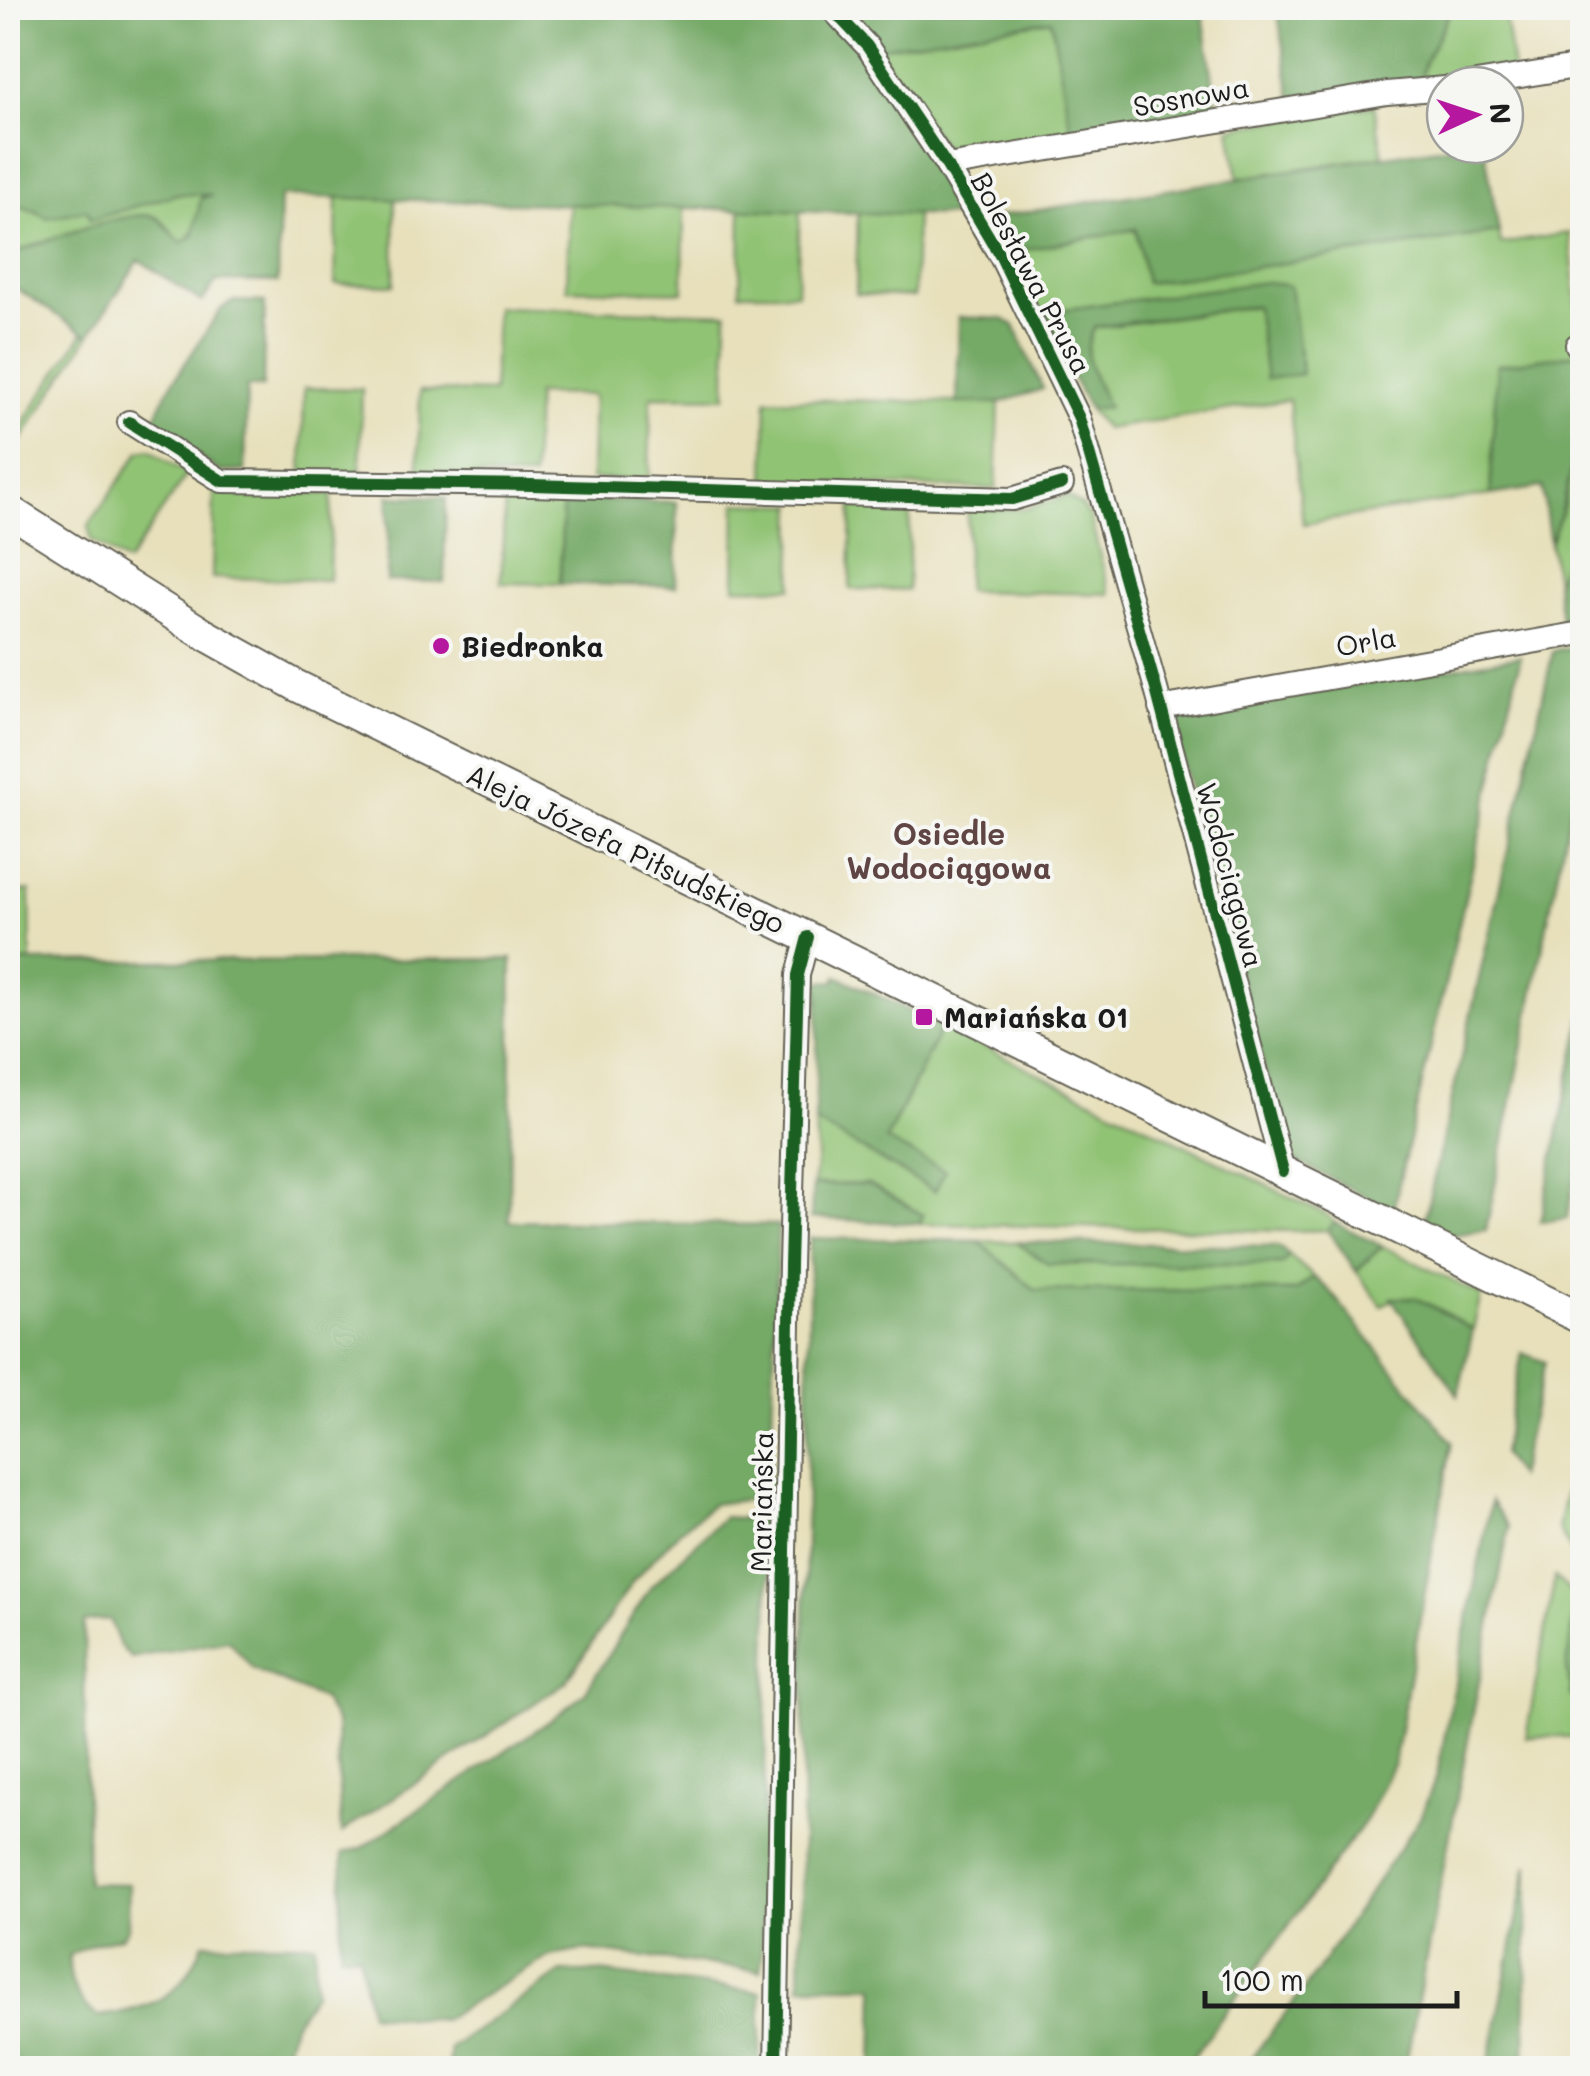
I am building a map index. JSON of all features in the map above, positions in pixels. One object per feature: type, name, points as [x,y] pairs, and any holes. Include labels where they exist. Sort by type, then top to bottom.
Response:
[{"type":"main road","name":"Aleja Józefa Piłsudskiego","points":[[8,510],[204,634],[297,686],[1582,1319]]},
{"type":"street","name":"Bolesława Prusa","points":[[830,8],[867,46],[947,166],[1001,257],[1079,418],[1127,592]]},
{"type":"street","points":[[1525,75],[1582,66]]},
{"type":"street","name":"Sosnowa","points":[[947,166],[1425,90]]},
{"type":"street","points":[[129,422],[222,481],[1012,498],[1062,484]]},
{"type":"street","name":"Wodociągowa","points":[[1127,592],[1283,1171]]},
{"type":"street","name":"Orla","points":[[1160,708],[1582,633]]},
{"type":"street","name":"Mariańska","points":[[776,2068],[798,976],[808,937]]},
{"type":"green space","points":[[8,8],[821,8],[854,44],[968,213],[956,216],[280,196],[278,282],[216,281],[202,302],[139,260],[89,336],[8,283],[8,256],[80,229],[140,216],[157,218],[182,243],[193,235],[201,198],[212,195],[177,194],[90,220],[87,210],[47,218],[18,206],[10,211],[8,225]]},
{"type":"green space","points":[[845,8],[1202,8],[1218,114],[1072,136],[1051,20],[877,48]]},
{"type":"green space","points":[[1277,8],[1452,8],[1425,62],[1420,81],[1292,102]]},
{"type":"green space","points":[[1452,8],[1504,8],[1512,65],[1425,65],[1425,80],[1420,81],[1425,62]]},
{"type":"green space","points":[[1052,20],[1072,136],[951,157],[877,48]]},
{"type":"green space","points":[[1374,105],[1383,156],[1238,178],[1230,128]]},
{"type":"green space","points":[[1425,150],[1425,165],[1487,165],[1499,232],[1146,283],[1136,229],[1006,253],[987,218]]},
{"type":"green space","points":[[177,194],[217,194],[201,198],[194,230],[181,243],[157,218],[140,216],[80,229],[8,256],[10,211],[18,206],[47,218],[88,209],[90,220]]},
{"type":"green space","points":[[337,197],[395,198],[394,285],[335,284]]},
{"type":"green space","points":[[569,203],[684,207],[683,292],[567,289]]},
{"type":"green space","points":[[741,208],[800,211],[797,293],[740,293]]},
{"type":"green space","points":[[858,212],[916,213],[914,297],[856,294]]},
{"type":"green space","points":[[1136,229],[1146,283],[1499,232],[1501,244],[1569,233],[1582,353],[1497,365],[1490,495],[1303,524],[1289,400],[1105,429],[1089,409],[1107,406],[1088,357],[1095,328],[1256,306],[1267,282],[1038,313],[1006,253]]},
{"type":"green space","points":[[1267,282],[1290,286],[1302,374],[1266,379],[1256,306],[1095,327],[1088,357],[1108,407],[1089,409],[1038,313]]},
{"type":"green space","points":[[234,301],[265,302],[263,387],[247,387],[245,471],[221,472],[151,425],[170,386],[222,308]]},
{"type":"green space","points":[[496,307],[727,313],[726,397],[651,396],[649,481],[591,479],[593,395],[536,394],[533,478],[418,475],[420,391],[493,392]]},
{"type":"green space","points":[[959,317],[1003,319],[1014,325],[1043,389],[999,403],[957,403]]},
{"type":"green space","points":[[83,333],[89,336],[8,460],[8,446]]},
{"type":"green space","points":[[1582,353],[1575,450],[1550,543],[1542,487],[1490,495],[1497,365]]},
{"type":"green space","points":[[304,388],[362,389],[360,475],[302,473]]},
{"type":"green space","points":[[767,399],[999,403],[996,489],[765,482]]},
{"type":"green space","points":[[1582,412],[1582,517],[1556,582],[1550,543],[1565,503]]},
{"type":"green space","points":[[150,449],[187,474],[127,563],[91,540],[89,525],[140,451]]},
{"type":"green space","points":[[214,491],[332,494],[329,580],[212,578]]},
{"type":"green space","points":[[389,496],[446,497],[444,582],[387,581]]},
{"type":"green space","points":[[1067,496],[1090,517],[1110,594],[966,591],[968,508],[1025,509]]},
{"type":"green space","points":[[505,498],[563,499],[560,584],[501,583]]},
{"type":"green space","points":[[563,499],[677,502],[676,586],[560,584]]},
{"type":"green space","points":[[736,503],[794,505],[792,588],[735,587]]},
{"type":"green space","points":[[852,505],[910,507],[908,590],[850,589]]},
{"type":"green space","points":[[1582,517],[1582,616],[1561,619],[1556,582]]},
{"type":"green space","points":[[1582,646],[1582,751],[1486,1230],[1446,1236],[1423,1226],[1553,651]]},
{"type":"green space","points":[[1521,656],[1393,1210],[1288,1157],[1170,717]]},
{"type":"green space","points":[[8,891],[30,891],[31,962],[8,962]]},
{"type":"green space","points":[[512,959],[509,1221],[778,1225],[770,1497],[713,1504],[680,1531],[633,1581],[566,1682],[341,1833],[336,1722],[322,1699],[253,1669],[229,1640],[131,1658],[120,1646],[110,1619],[84,1622],[87,1883],[129,1884],[128,1929],[122,1937],[94,1943],[69,1955],[70,1974],[79,1997],[98,2016],[150,2004],[186,1976],[203,1943],[315,1943],[315,1992],[293,2024],[284,2058],[286,2068],[8,2068],[8,962]]},
{"type":"green space","points":[[837,976],[942,1026],[886,1140],[945,1171],[935,1191],[815,1122],[819,982],[835,981]]},
{"type":"green space","points":[[1582,1017],[1582,1139],[1567,1218],[1540,1222]]},
{"type":"green space","points":[[942,1026],[1327,1215],[1334,1222],[1328,1230],[1292,1231],[919,1224],[923,1215],[869,1184],[813,1185],[817,1156],[815,1122],[934,1191],[944,1170],[886,1141]]},
{"type":"green space","points":[[869,1184],[923,1215],[919,1224],[811,1218],[813,1185]]},
{"type":"green space","points":[[1334,1222],[1382,1246],[1356,1271],[1328,1230]]},
{"type":"green space","points":[[810,1238],[978,1241],[1035,1290],[1296,1291],[1314,1277],[1329,1290],[1452,1442],[1394,1763],[1366,1819],[1185,2068],[873,2068],[875,1986],[800,1986]]},
{"type":"green space","points":[[978,1241],[1015,1242],[1048,1264],[1281,1264],[1289,1255],[1314,1277],[1296,1291],[1035,1290]]},
{"type":"green space","points":[[1015,1242],[1278,1246],[1289,1255],[1282,1264],[1048,1264]]},
{"type":"green space","points":[[1382,1246],[1481,1295],[1473,1330],[1417,1300],[1393,1300],[1382,1306],[1356,1271]]},
{"type":"green space","points":[[1391,1298],[1417,1298],[1473,1330],[1458,1395]]},
{"type":"green space","points":[[1522,1353],[1545,1362],[1518,1477],[1502,1454]]},
{"type":"green space","points":[[1582,1412],[1582,1568],[1558,1529]]},
{"type":"green space","points":[[1491,1501],[1509,1527],[1405,2068],[1244,2068],[1312,1978],[1420,1818],[1437,1775]]},
{"type":"green space","points":[[724,1517],[770,1520],[761,1971],[585,1950],[550,1956],[442,2020],[370,2014],[359,1955],[340,1954],[343,1853],[362,1848],[584,1694],[652,1585]]},
{"type":"green space","points":[[1555,1577],[1575,1596],[1567,1668],[1571,1695],[1582,1697],[1582,1737],[1526,1737]]},
{"type":"green space","points":[[1575,1596],[1582,1604],[1582,1697],[1571,1696],[1567,1668]]},
{"type":"green space","points":[[1528,1864],[1525,2068],[1488,2068]]},
{"type":"green space","points":[[561,1972],[600,1972],[761,1992],[760,2068],[448,2068],[450,2048]]},
{"type":"cycle path","points":[[831,8],[867,46],[947,166],[1001,257],[1079,418],[1156,689],[1283,1171]]},
{"type":"cycle path","points":[[129,422],[222,481],[531,485],[1012,499],[1062,484]]},
{"type":"cycle path","points":[[776,2068],[798,975],[808,937]]},
{"type":"place","name":"Biedronka","points":[[441,646]]},
{"type":"place","name":"Mariańska 01","points":[[924,1017]]},
{"type":"district","name":"Osiedle Wodociągowa","points":[[949,850]]}]
